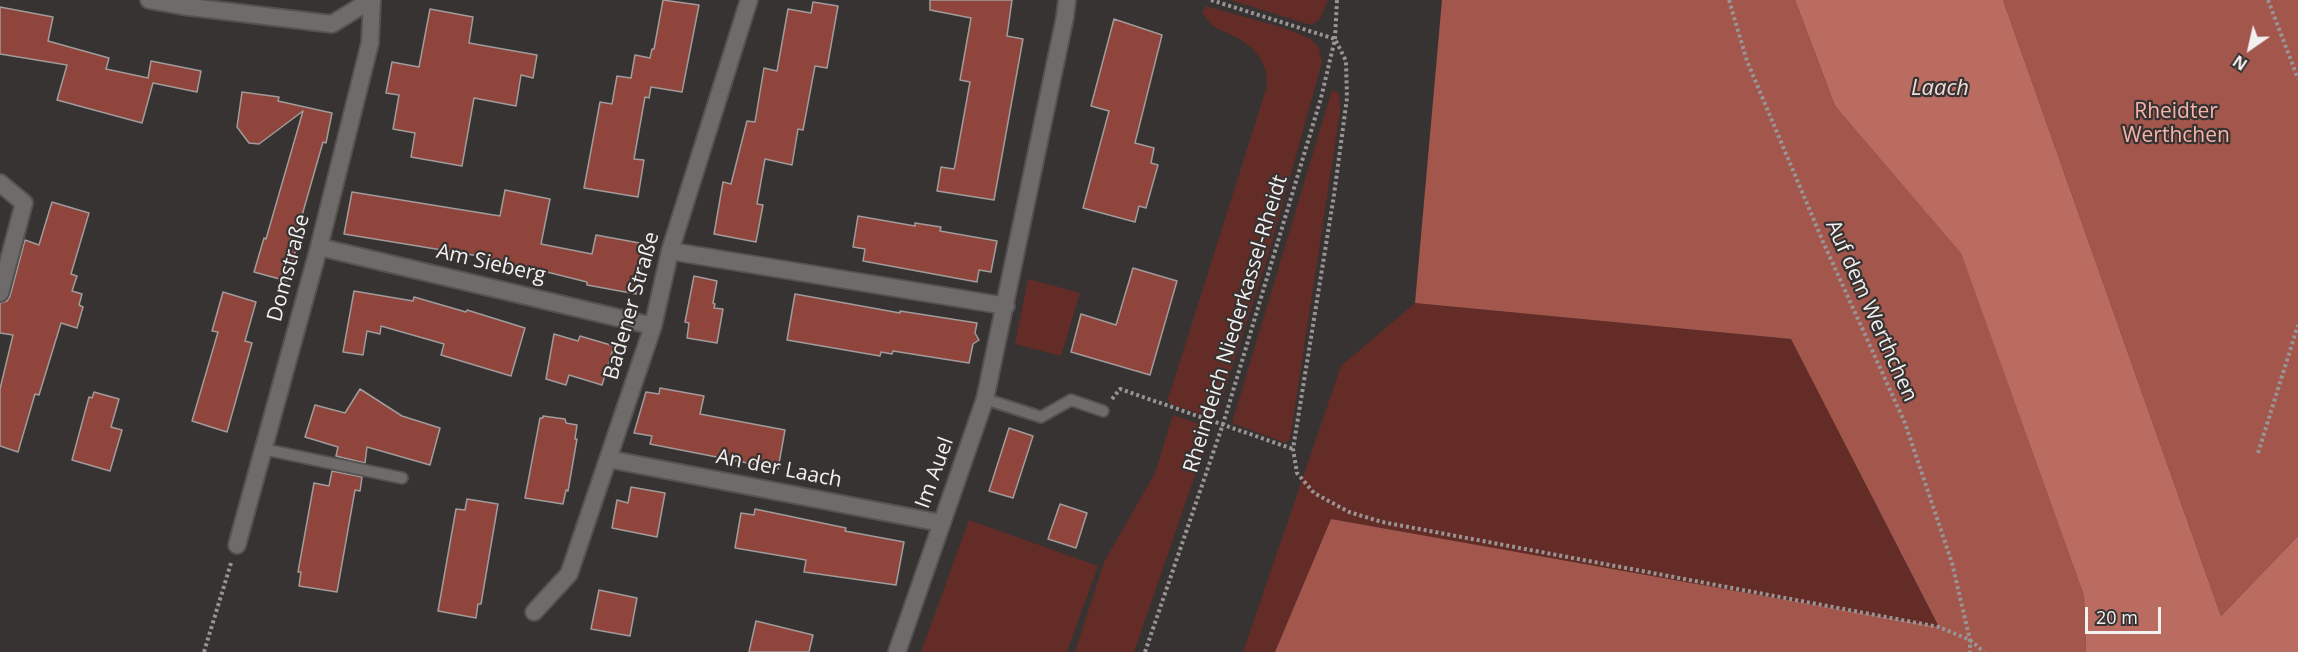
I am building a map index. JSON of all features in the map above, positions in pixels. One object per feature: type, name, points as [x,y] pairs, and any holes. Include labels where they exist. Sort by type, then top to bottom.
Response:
[{"type":"street","points":[[149,0],[332,24],[371,0]]},
{"type":"street","name":"Domstraße","points":[[237,545],[319,247],[370,43],[371,0]]},
{"type":"street","name":"Badener Straße","points":[[534,612],[569,574],[653,326],[670,251],[749,0]]},
{"type":"street","name":"Im Auel","points":[[897,652],[985,399],[1065,17],[1066,0]]},
{"type":"street","points":[[0,183],[24,203],[0,293]]},
{"type":"street","name":"Am Sieberg","points":[[319,247],[653,326]]},
{"type":"street","points":[[670,251],[1006,306]]},
{"type":"street","name":"An der Laach","points":[[608,459],[941,523]]},
{"type":"lane","points":[[985,399],[1041,417],[1071,400],[1103,411]]},
{"type":"lane","points":[[263,449],[402,478]]},
{"type":"path","points":[[1211,0],[1335,39],[1346,61],[1347,98],[1334,195],[1293,448],[1297,473],[1314,493],[1349,512],[1382,522],[1939,627],[1970,640],[1984,652]]},
{"type":"path","name":"Rheindeich Niederkassel-Rheidt","points":[[1145,652],[1222,425],[1321,98],[1335,39],[1337,0]]},
{"type":"path","name":"Auf dem Werthchen","points":[[1729,0],[1748,61],[1819,233],[1905,423],[1952,563],[1970,640],[1970,652]]},
{"type":"path","points":[[2268,0],[2298,79]]},
{"type":"path","points":[[2258,453],[2298,325]]},
{"type":"path","points":[[1103,411],[1120,389],[1293,448]]},
{"type":"path","points":[[204,652],[237,545]]},
{"type":"shaded area","points":[[1230,0],[1328,0],[1320,19],[1311,25]]},
{"type":"shaded area","points":[[1206,6],[1284,28],[1311,39],[1319,48],[1322,62],[1268,256],[1217,415],[1214,418],[1170,404],[1168,399],[1267,86],[1262,61],[1253,49],[1209,22],[1202,13]]},
{"type":"shaded area","points":[[1332,90],[1339,93],[1340,112],[1290,439],[1286,443],[1232,423]]},
{"type":"shaded area","points":[[1028,279],[1080,293],[1061,356],[1015,344]]},
{"type":"shaded area","points":[[1415,303],[1791,339],[1939,627],[1331,519],[1275,652],[1243,652],[1341,366]]},
{"type":"shaded area","points":[[1173,415],[1208,427],[1210,432],[1134,652],[1075,652],[1104,562],[1155,473]]},
{"type":"shaded area","points":[[969,520],[1098,566],[1067,652],[921,652]]},
{"type":"green space","points":[[1442,0],[1795,0],[1835,106],[1961,252],[2084,596],[2086,652],[1275,652],[1331,519],[1939,627],[1791,339],[1415,303]]},
{"type":"green space","name":"Rheidter Werthchen","points":[[2003,0],[2298,0],[2298,536],[2221,616]]},
{"type":"water","name":"Laach","points":[[1795,0],[2003,0],[2221,616],[2298,536],[2298,652],[2086,652],[2084,596],[1961,253],[1835,106]]},
{"type":"building","points":[[663,0],[699,5],[682,92],[651,87],[649,98],[645,97],[634,159],[644,160],[638,197],[584,188],[600,102],[612,104],[617,76],[631,78],[635,55],[650,58],[652,49],[654,49]]},
{"type":"building","points":[[930,0],[1012,0],[1007,36],[1023,39],[994,200],[937,191],[941,167],[954,169],[955,165],[970,82],[960,80],[971,18],[930,10]]},
{"type":"building","points":[[813,2],[838,6],[827,68],[815,66],[803,130],[798,129],[792,165],[765,159],[757,204],[763,205],[756,242],[714,234],[723,182],[731,184],[747,121],[755,122],[764,68],[777,71],[788,9],[811,13]]},
{"type":"building","points":[[0,7],[53,17],[48,41],[109,58],[106,69],[148,78],[151,61],[201,71],[197,92],[153,83],[142,123],[57,100],[67,65],[0,54]]},
{"type":"building","points":[[430,9],[473,17],[469,43],[537,55],[533,78],[521,75],[516,106],[474,98],[462,166],[411,157],[415,133],[393,129],[399,95],[386,93],[392,62],[419,67]]},
{"type":"building","points":[[1114,19],[1162,35],[1135,143],[1154,148],[1151,163],[1158,165],[1146,208],[1139,206],[1135,222],[1083,208],[1109,111],[1091,106]]},
{"type":"building","points":[[242,92],[279,97],[278,101],[332,113],[326,143],[323,142],[293,247],[296,249],[287,281],[254,272],[264,238],[266,239],[303,111],[259,144],[249,143],[237,127]]},
{"type":"building","points":[[505,190],[550,199],[541,244],[592,254],[596,235],[645,244],[636,294],[587,285],[587,282],[543,271],[542,273],[490,263],[491,258],[344,234],[352,192],[500,216]]},
{"type":"building","points":[[52,202],[89,213],[71,274],[77,276],[72,291],[82,294],[79,305],[83,307],[77,328],[61,323],[39,395],[35,394],[18,452],[0,446],[0,389],[13,335],[0,333],[0,303],[7,301],[10,296],[25,240],[39,245]]},
{"type":"building","points":[[858,216],[915,226],[915,223],[941,227],[940,231],[997,241],[991,272],[979,270],[977,282],[863,261],[865,249],[853,247]]},
{"type":"building","points":[[1133,268],[1177,281],[1150,375],[1071,352],[1081,314],[1116,325]]},
{"type":"building","points":[[694,276],[717,281],[714,308],[723,309],[717,343],[687,338],[689,323],[685,322]]},
{"type":"building","points":[[354,291],[413,301],[414,297],[525,328],[511,376],[441,355],[444,344],[381,326],[380,334],[367,331],[363,355],[343,352]]},
{"type":"building","points":[[223,292],[256,302],[245,341],[252,343],[227,432],[192,421],[218,332],[212,331]]},
{"type":"building","points":[[795,294],[900,313],[900,311],[977,323],[975,333],[979,340],[973,344],[969,363],[893,351],[892,354],[881,352],[880,356],[787,340]]},
{"type":"building","points":[[554,334],[578,341],[580,336],[614,346],[602,385],[569,375],[566,385],[546,379]]},
{"type":"building","points":[[660,388],[704,396],[700,414],[785,430],[778,469],[650,444],[652,436],[634,433],[646,392],[659,394]]},
{"type":"building","points":[[360,389],[402,416],[440,428],[430,465],[367,447],[365,463],[336,456],[338,447],[305,437],[315,405],[345,413]]},
{"type":"building","points":[[94,392],[119,399],[111,427],[122,430],[110,471],[72,460],[89,397],[92,398]]},
{"type":"building","points":[[543,416],[565,419],[566,423],[577,425],[575,439],[577,439],[568,491],[566,490],[563,504],[525,498],[540,418]]},
{"type":"building","points":[[1009,428],[1033,436],[1013,498],[989,491]]},
{"type":"building","points":[[332,471],[362,477],[360,491],[355,490],[337,592],[299,586],[301,572],[298,572],[314,483],[329,486]]},
{"type":"building","points":[[631,487],[665,493],[657,537],[612,528],[617,500],[628,503]]},
{"type":"building","points":[[467,499],[498,504],[481,604],[478,604],[476,618],[438,611],[456,509],[465,510]]},
{"type":"building","points":[[1060,504],[1087,513],[1076,548],[1048,539]]},
{"type":"building","points":[[755,509],[846,528],[845,531],[904,542],[896,585],[804,572],[806,560],[735,548],[741,513],[754,515]]},
{"type":"building","points":[[599,590],[637,598],[630,636],[591,629]]},
{"type":"building","points":[[756,621],[813,635],[809,652],[749,652]]}]
